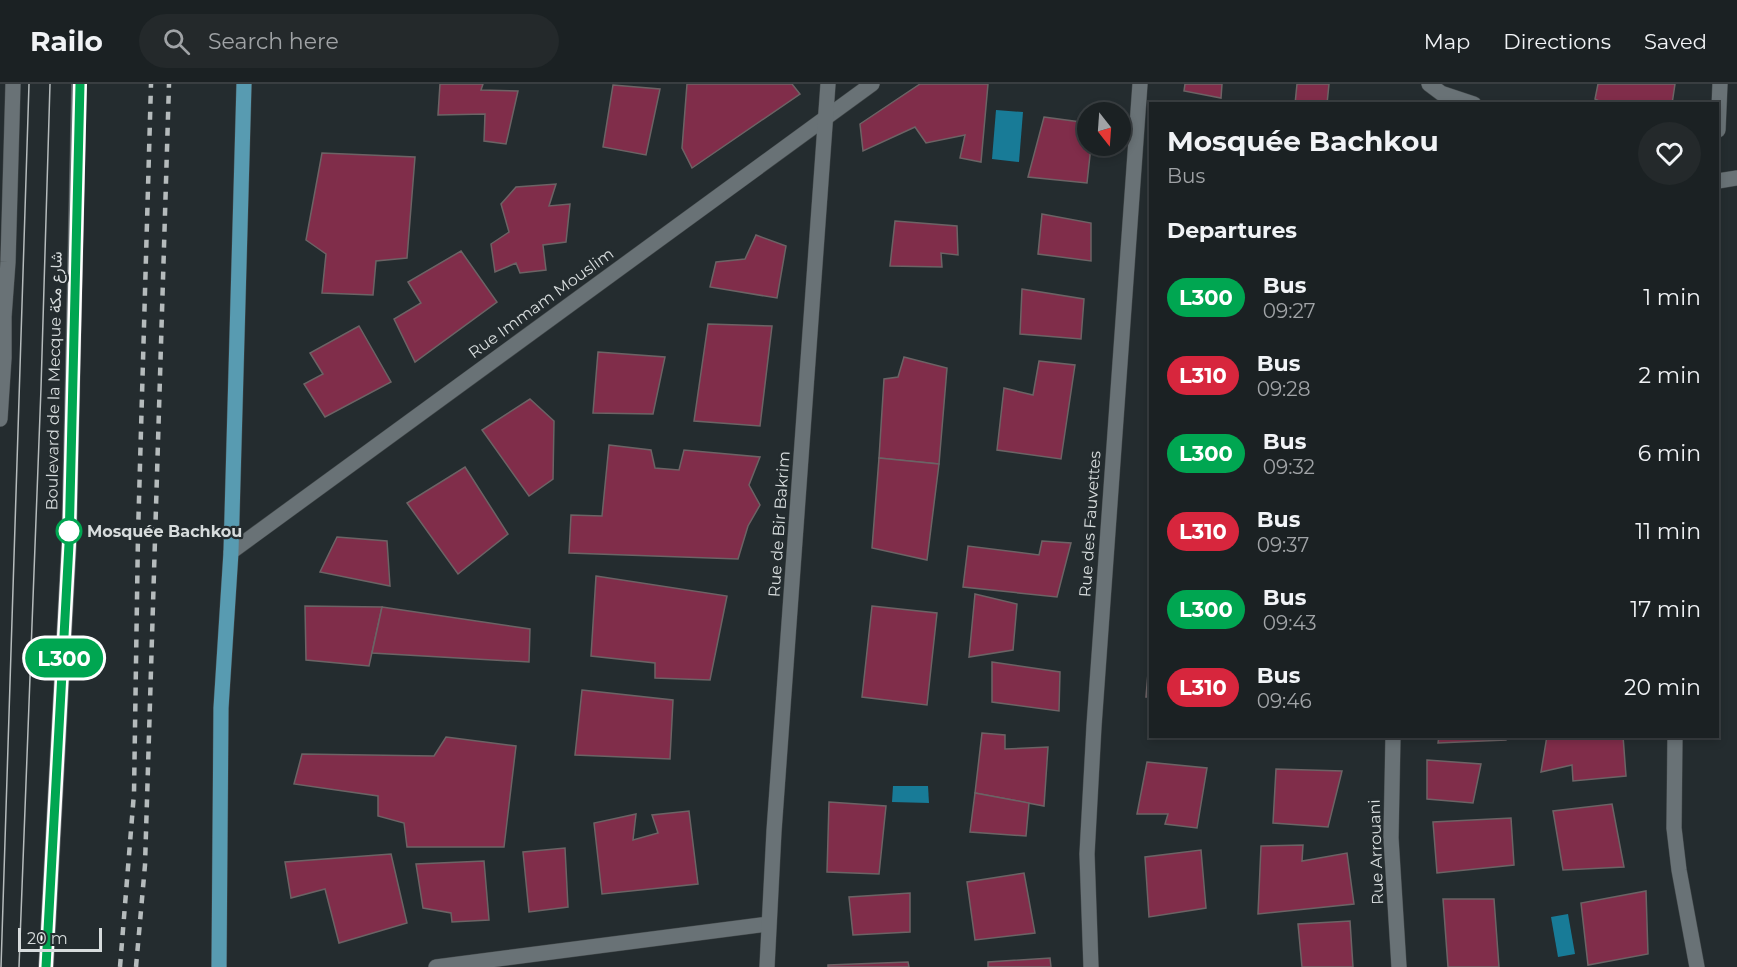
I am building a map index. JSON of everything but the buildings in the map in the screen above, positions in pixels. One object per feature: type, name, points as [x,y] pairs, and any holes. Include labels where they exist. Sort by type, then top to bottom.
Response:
[{"type":"main road","points":[[219,967],[221,708],[231,552],[244,84]]},
{"type":"street","points":[[0,419],[14,84]]},
{"type":"street","name":"Boulevard de la Mecque شارع مكة","points":[[46,967],[69,544],[80,84]]},
{"type":"street","name":"Rue de Bir Bakrim","points":[[767,967],[768,924],[828,84]]},
{"type":"street","name":"Rue Immam Mouslim","points":[[231,552],[872,84]]},
{"type":"street","name":"Rue des Fauvettes","points":[[1091,967],[1087,854],[1094,726],[1140,84]]},
{"type":"street","points":[[1719,107],[1720,84]]},
{"type":"street","points":[[1438,91],[1468,102]]},
{"type":"street","points":[[1719,182],[1737,178]]},
{"type":"street","name":"Rue Arrouani","points":[[1394,738],[1391,838],[1399,967]]},
{"type":"street","points":[[1675,738],[1674,828],[1679,870],[1697,967]]},
{"type":"street","points":[[436,967],[768,924]]},
{"type":"water","points":[[996,110],[1023,112],[1019,162],[992,159]]},
{"type":"water","points":[[893,786],[928,786],[929,803],[892,802]]},
{"type":"water","points":[[1568,914],[1575,954],[1558,957],[1551,917]]},
{"type":"tram line","points":[[1,967],[29,84]]},
{"type":"tram line","points":[[19,967],[50,84]]},
{"type":"railway","points":[[120,967],[134,793],[138,534],[151,84]]},
{"type":"railway","points":[[136,967],[145,865],[169,84]]},
{"type":"bus line","name":"L300","points":[[46,967],[69,544],[80,84]]},
{"type":"place","name":"Mosquée Bachkou","points":[[69,531]]}]
